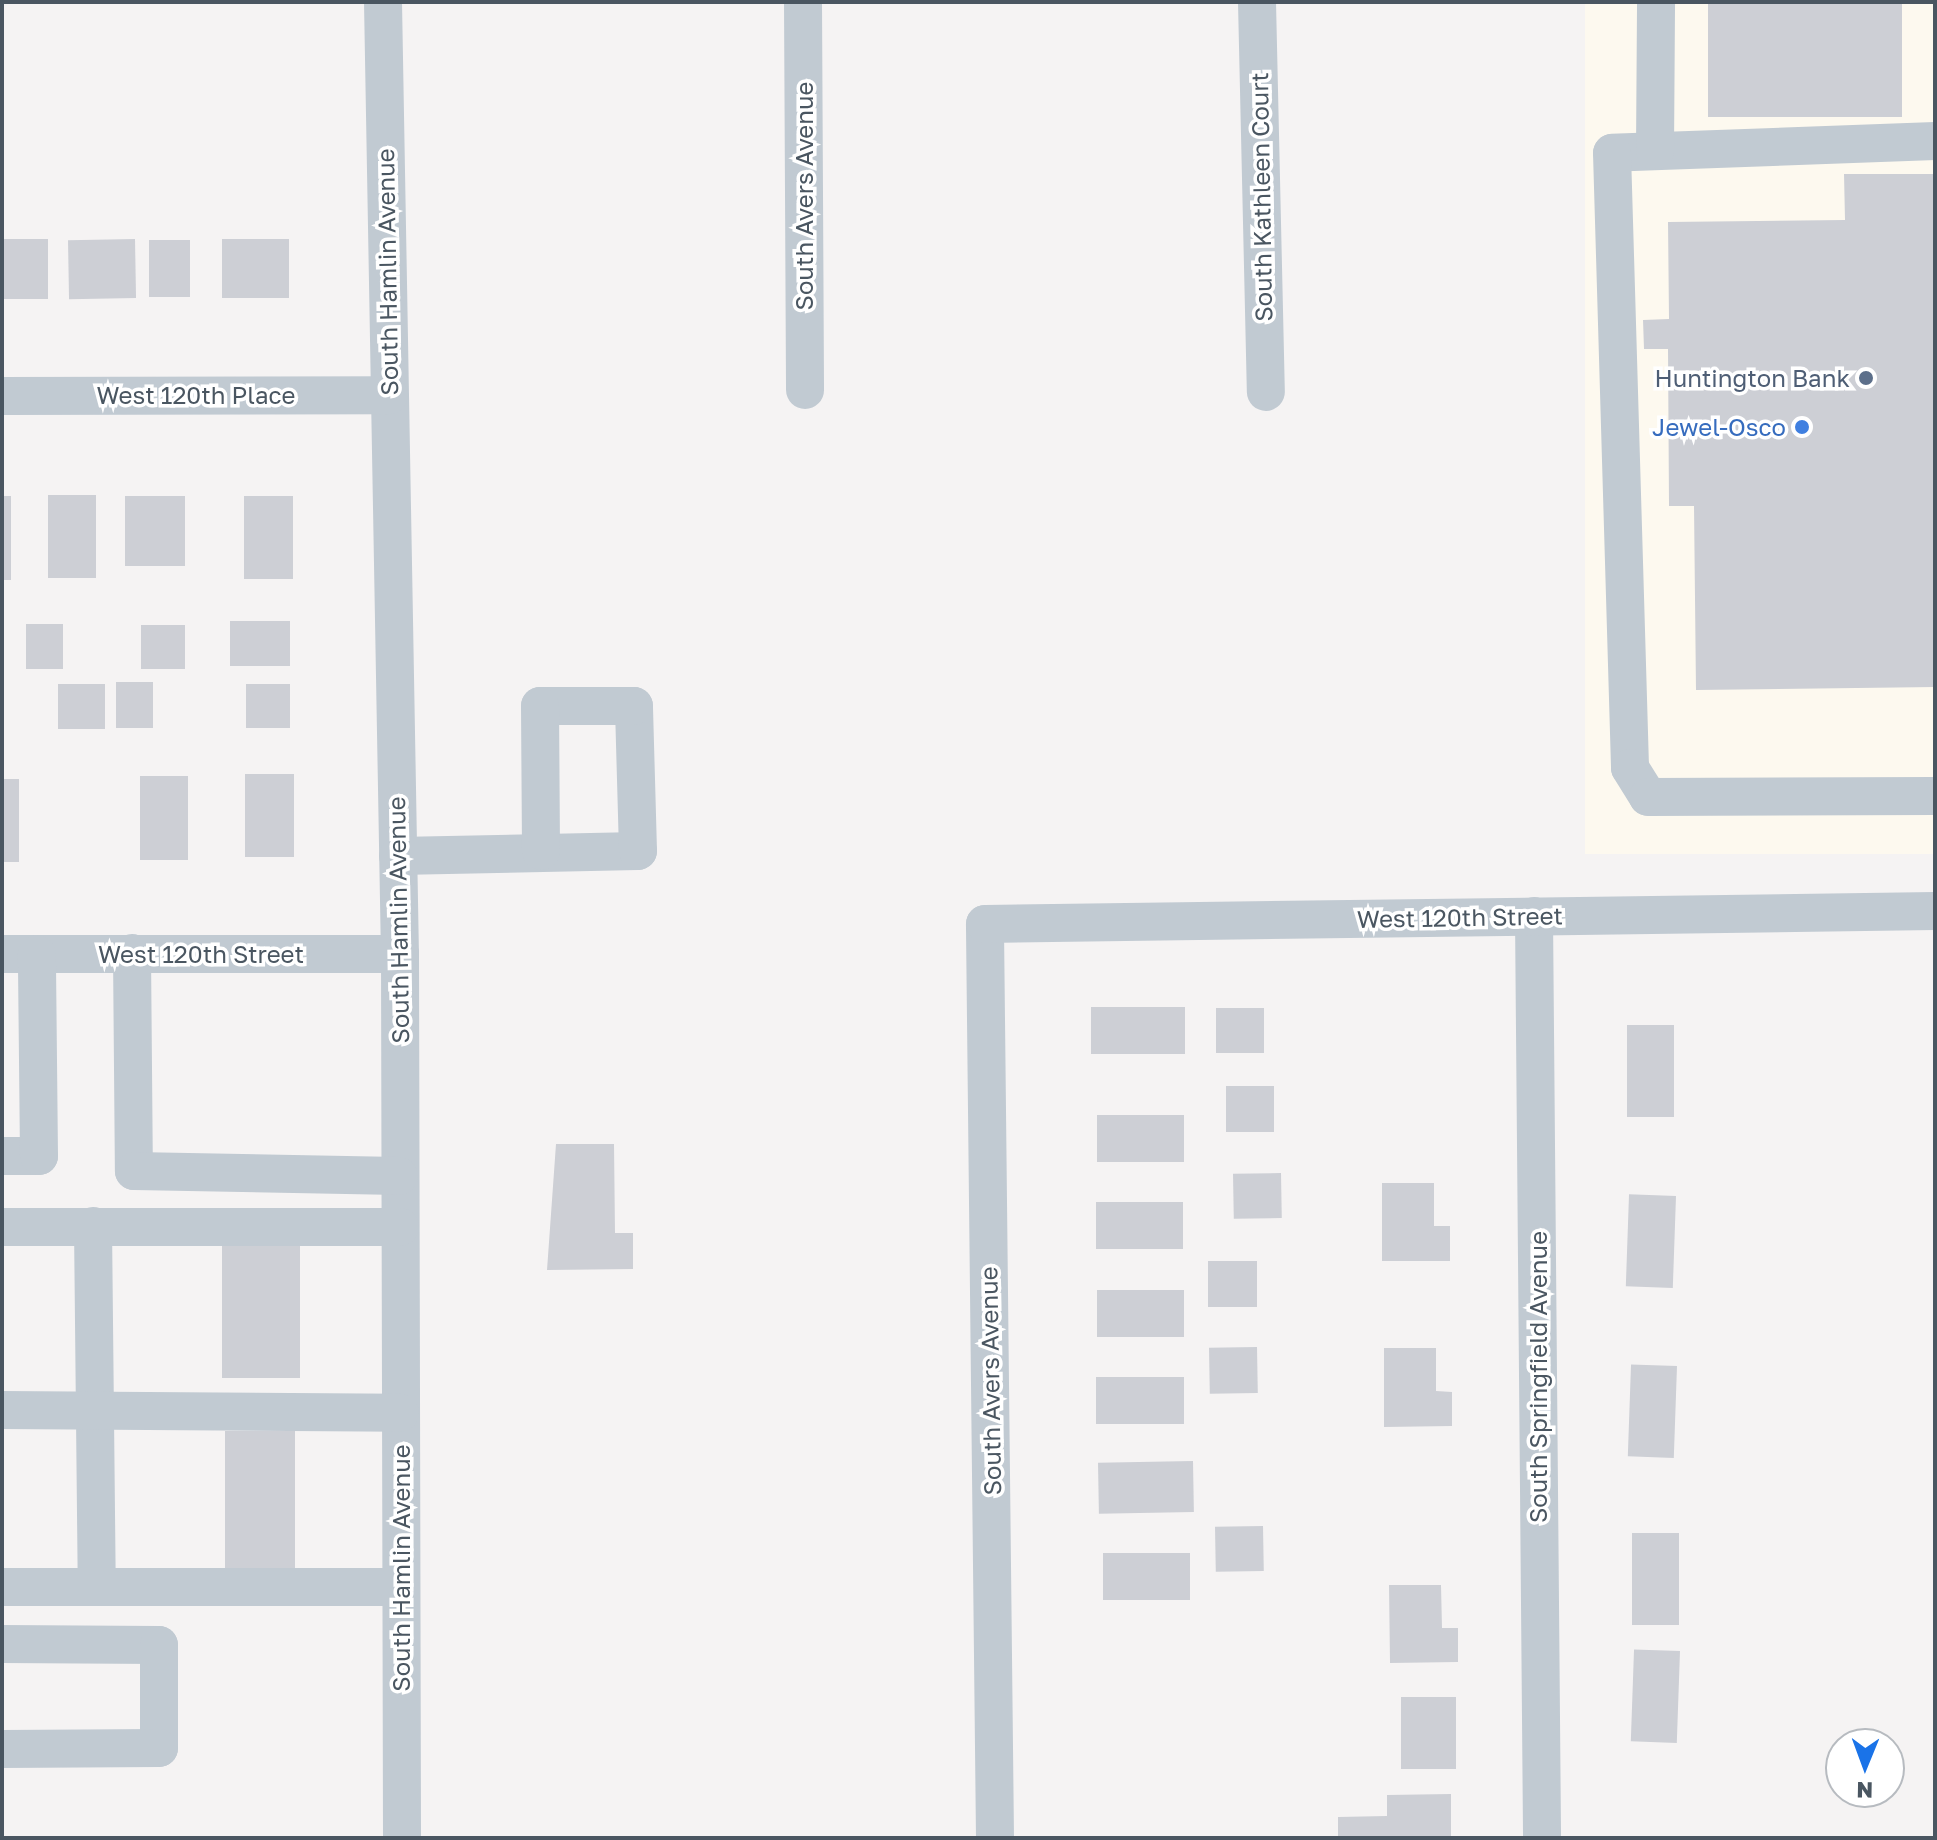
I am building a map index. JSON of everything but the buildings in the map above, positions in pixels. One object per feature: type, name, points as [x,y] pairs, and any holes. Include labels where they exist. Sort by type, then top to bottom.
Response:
[{"type":"street","name":"South Hamlin Avenue","points":[[383,2],[400,954],[402,1838]]},
{"type":"street","name":"South Avers Avenue","points":[[803,2],[805,390]]},
{"type":"street","name":"South Kathleen Court","points":[[1257,2],[1266,392]]},
{"type":"street","points":[[1655,151],[1656,2]]},
{"type":"street","points":[[1935,141],[1612,153],[1630,768],[1648,797],[1935,796]]},
{"type":"street","name":"West 120th Place","points":[[2,396],[389,395]]},
{"type":"street","points":[[398,856],[638,851],[634,706],[540,706],[541,851]]},
{"type":"street","name":"West 120th Street","points":[[985,924],[1935,911]]},
{"type":"street","name":"South Springfield Avenue","points":[[1534,916],[1542,1838]]},
{"type":"street","name":"South Avers Avenue","points":[[985,924],[995,1838]]},
{"type":"street","points":[[132,953],[134,1171],[399,1176]]},
{"type":"street","points":[[2,1156],[39,1156],[20,954]]},
{"type":"street","name":"West 120th Street","points":[[20,954],[400,954]]},
{"type":"street","points":[[93,1226],[97,1587]]},
{"type":"street","points":[[2,1227],[400,1227]]},
{"type":"street","points":[[2,1410],[400,1413]]},
{"type":"street","points":[[2,1587],[400,1587]]},
{"type":"street","points":[[2,1644],[159,1645],[159,1748],[2,1749]]},
{"type":"shaded area","points":[[1585,2],[1935,2],[1935,854],[1585,854]]},
{"type":"place","name":"Huntington Bank","points":[[1866,378]]},
{"type":"place","name":"Jewel-Osco","points":[[1802,427]]}]
